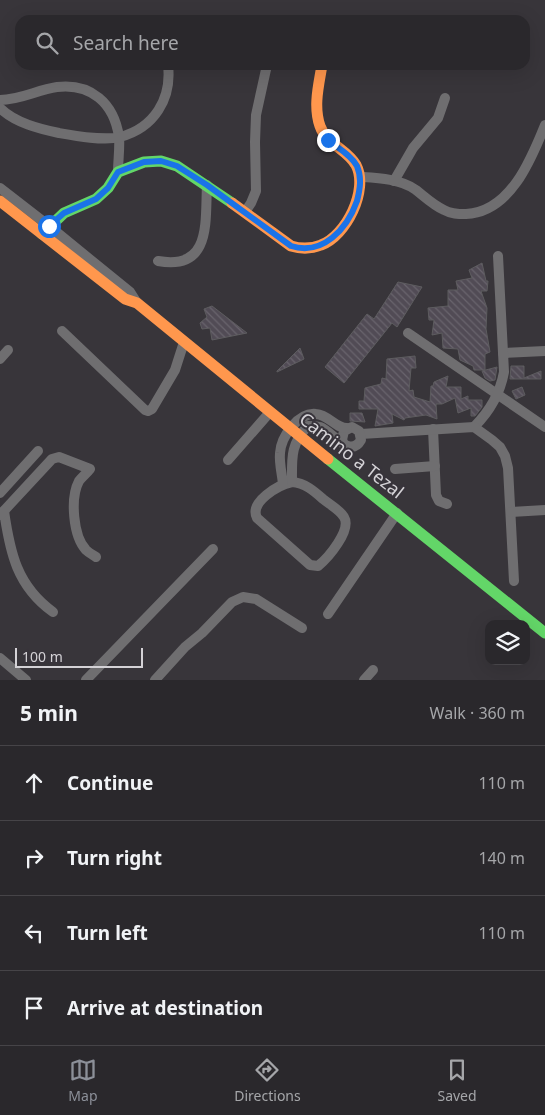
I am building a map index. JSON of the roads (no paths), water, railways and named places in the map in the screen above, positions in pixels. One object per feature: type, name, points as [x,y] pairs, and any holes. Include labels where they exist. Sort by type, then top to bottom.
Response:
[{"type":"street","points":[[0,108],[17,120],[51,131],[80,136],[119,137],[139,129],[154,117],[167,92],[168,70]]},
{"type":"street","points":[[245,212],[256,191],[254,142],[256,115],[266,70]]},
{"type":"street","points":[[118,172],[144,162],[161,161],[177,166],[207,185],[291,246],[300,249],[311,249],[330,241],[345,226],[354,208],[360,191],[361,178],[356,165],[349,156],[328,140],[320,126],[317,91],[321,70]]},
{"type":"street","points":[[0,100],[14,99],[58,87],[73,88],[89,91],[101,98],[114,120],[119,137],[118,172],[108,188],[96,199],[64,213],[45,230]]},
{"type":"street","points":[[394,181],[413,148],[438,118],[445,98]]},
{"type":"street","points":[[361,178],[380,178],[394,181],[414,188],[444,210],[456,214],[474,213],[494,205],[506,195],[530,159],[545,125]]},
{"type":"street","points":[[158,261],[175,263],[187,260],[198,252],[203,241],[207,185]]},
{"type":"street","name":"Camino a Tezal","points":[[0,188],[45,230],[125,299],[137,304],[545,633]]},
{"type":"street","name":"Camino a Tezal","points":[[0,201],[45,230]]},
{"type":"street","points":[[474,427],[493,404],[504,372],[498,256]]},
{"type":"street","points":[[62,331],[148,411],[152,409],[175,370],[184,342]]},
{"type":"street","points":[[408,334],[545,427]]},
{"type":"street","points":[[0,359],[8,350]]},
{"type":"street","points":[[503,353],[545,351]]},
{"type":"street","points":[[228,460],[270,412]]},
{"type":"street","points":[[288,483],[280,454],[294,432],[305,416],[316,414],[326,416],[341,427],[356,428],[361,434],[361,440],[354,447],[348,447],[322,428],[315,426],[308,426],[294,432]]},
{"type":"street","points":[[361,434],[433,428],[474,427],[500,447],[508,468],[514,581]]},
{"type":"street","points":[[344,444],[342,435],[347,428]]},
{"type":"street","points":[[433,428],[437,498],[439,501],[447,504]]},
{"type":"street","points":[[0,493],[38,451]]},
{"type":"street","points":[[53,612],[42,604],[30,590],[17,569],[8,545],[2,513],[52,460],[59,457],[90,469],[79,481],[74,502],[75,521],[80,540],[86,551],[96,557]]},
{"type":"street","points":[[395,469],[435,466]]},
{"type":"street","points":[[288,483],[306,486],[344,516],[345,532],[324,561],[318,566],[310,565],[257,518],[255,514],[255,508],[271,491],[288,483]]},
{"type":"street","points":[[511,512],[545,510]]},
{"type":"street","points":[[328,614],[397,513]]},
{"type":"street","points":[[86,680],[214,548]]},
{"type":"street","points":[[155,680],[185,647],[238,599],[250,597],[256,599],[302,628]]},
{"type":"street","points":[[0,658],[20,678]]},
{"type":"street","points":[[364,680],[373,670]]}]
